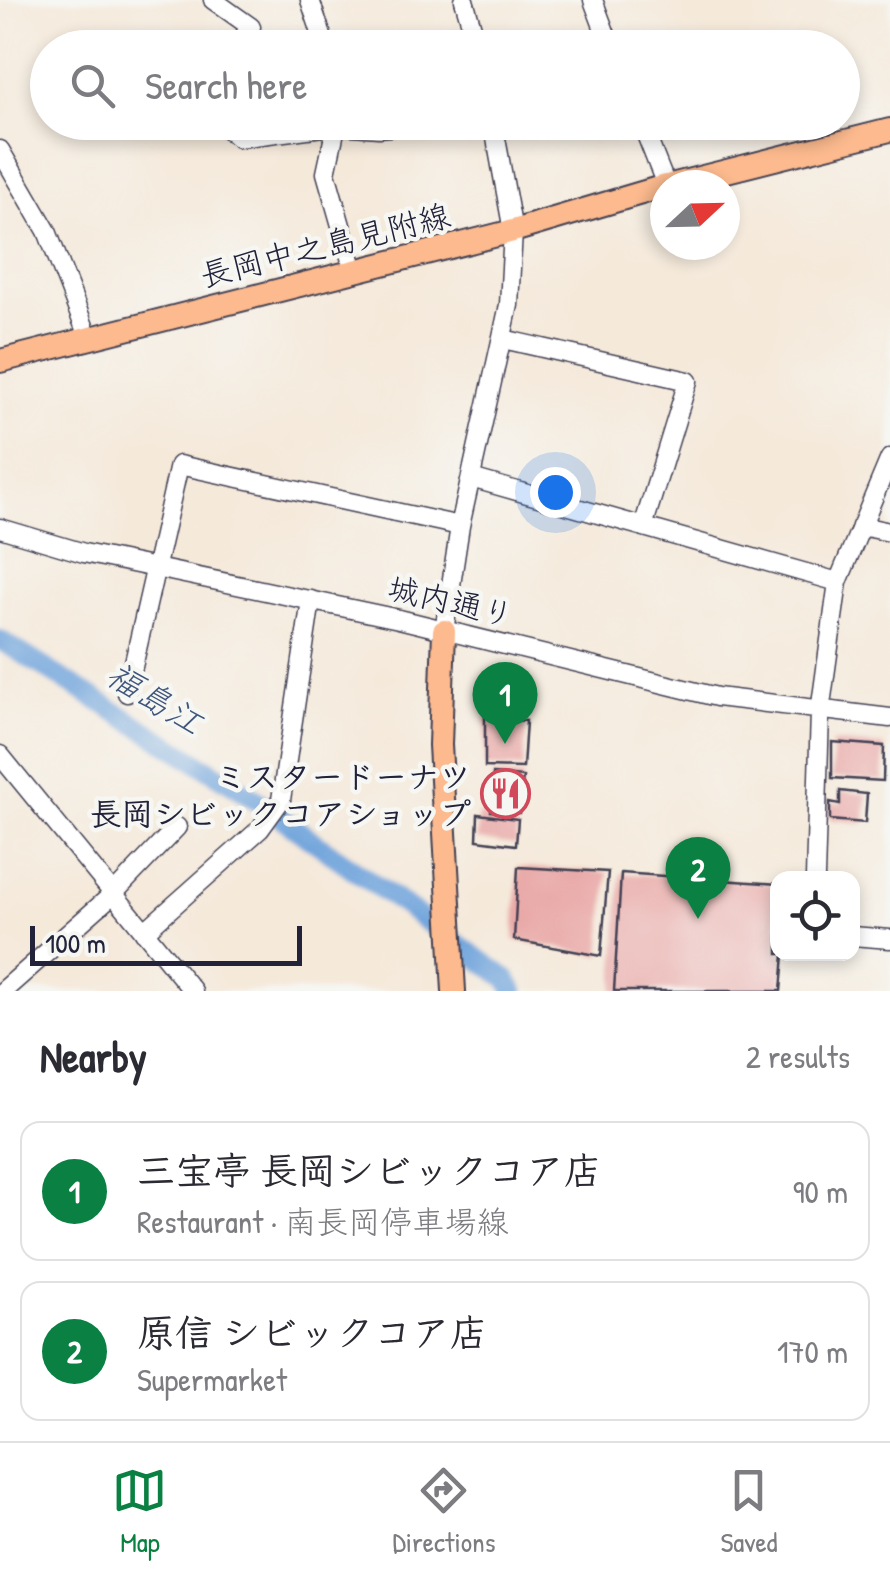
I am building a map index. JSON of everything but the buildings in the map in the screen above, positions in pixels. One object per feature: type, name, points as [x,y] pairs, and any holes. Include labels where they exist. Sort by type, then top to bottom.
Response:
[{"type":"main road","name":"長岡中之島見附線","points":[[860,138],[890,130]]},
{"type":"main road","name":"長岡中之島見附線","points":[[731,170],[850,140]]},
{"type":"main road","name":"長岡中之島見附線","points":[[0,360],[513,230],[650,191]]},
{"type":"main road","points":[[444,630],[440,746],[454,991]]},
{"type":"street","points":[[213,0],[251,27],[249,30]]},
{"type":"street","points":[[310,0],[320,30]]},
{"type":"street","points":[[464,0],[473,30]]},
{"type":"street","points":[[592,0],[604,30]]},
{"type":"street","points":[[333,140],[326,173],[354,271]]},
{"type":"street","points":[[444,630],[460,526],[502,338],[513,230],[497,140]]},
{"type":"street","points":[[648,140],[660,170]]},
{"type":"street","points":[[0,150],[47,231],[90,339]]},
{"type":"street","points":[[502,338],[688,381],[643,527]]},
{"type":"street","points":[[815,871],[820,712],[838,582],[890,458]]},
{"type":"street","points":[[127,694],[179,464],[460,526]]},
{"type":"street","points":[[471,478],[838,582]]},
{"type":"street","points":[[861,526],[890,532]]},
{"type":"street","name":"城内通り","points":[[0,528],[157,570],[444,630],[717,697],[890,718]]},
{"type":"street","points":[[144,932],[260,829],[281,800],[311,600]]},
{"type":"street","points":[[0,755],[193,991]]},
{"type":"street","points":[[2,989],[113,894],[177,827]]},
{"type":"street","points":[[860,937],[890,939]]},
{"type":"waterway","name":"福島江","points":[[0,640],[245,792],[507,979],[514,991]]},
{"type":"place","name":"三宝亭 長岡シビックコア店","points":[[505,744]]},
{"type":"place","name":"ミスタードーナツ 長岡シビックコアショップ","points":[[506,794]]},
{"type":"place","name":"原信 シビックコア店","points":[[698,919]]}]
